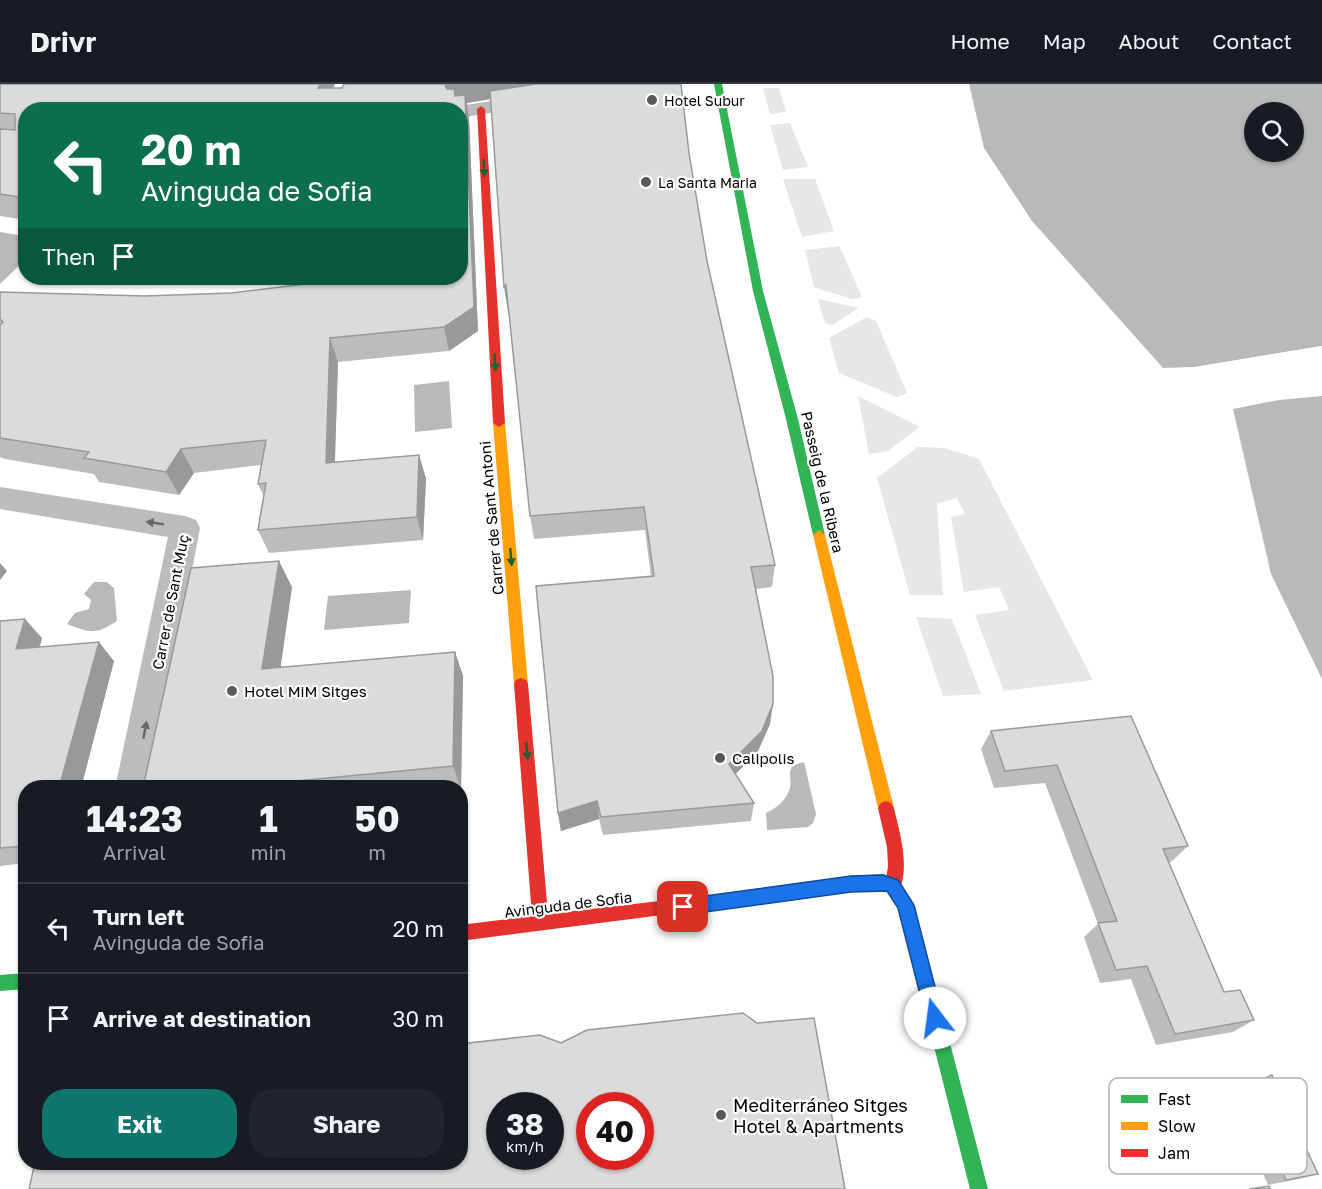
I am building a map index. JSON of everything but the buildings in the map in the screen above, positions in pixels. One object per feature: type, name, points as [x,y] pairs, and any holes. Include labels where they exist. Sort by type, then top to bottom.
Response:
[{"type":"street","points":[[471,111],[488,84]]},
{"type":"street","name":"Passeig de la Ribera","points":[[718,84],[758,291],[792,419],[893,835],[897,867],[893,886]]},
{"type":"street","points":[[471,111],[551,98]]},
{"type":"street","name":"Carrer de Sant Antoni","points":[[471,111],[541,924]]},
{"type":"street","name":"Carrer de Sant Muç","points":[[0,498],[185,528],[135,780]]},
{"type":"street","name":"Avinguda de Sofia","points":[[468,932],[851,884],[883,882],[893,886]]},
{"type":"street","points":[[893,886],[906,905],[980,1189]]},
{"type":"street","points":[[0,983],[18,982]]},
{"type":"shaded area","points":[[969,84],[1322,84],[1322,346],[1195,367],[1163,368],[1032,221],[984,148]]},
{"type":"shaded area","points":[[763,88],[779,88],[786,112],[770,114]]},
{"type":"shaded area","points":[[790,123],[808,167],[783,170],[770,125]]},
{"type":"shaded area","points":[[783,179],[815,179],[834,231],[802,237]]},
{"type":"shaded area","points":[[0,232],[18,235],[18,267],[0,284]]},
{"type":"shaded area","points":[[840,246],[862,297],[851,299],[814,287],[805,250]]},
{"type":"shaded area","points":[[818,299],[859,308],[832,325],[825,323]]},
{"type":"shaded area","points":[[867,317],[876,321],[907,393],[897,397],[839,373],[829,338]]},
{"type":"shaded area","points":[[449,381],[452,428],[415,432],[414,385]]},
{"type":"shaded area","points":[[858,396],[920,427],[888,451],[869,454]]},
{"type":"shaded area","points":[[1322,396],[1322,679],[1271,574],[1233,409],[1279,400]]},
{"type":"shaded area","points":[[918,447],[945,448],[979,459],[1093,680],[1004,691],[975,615],[1009,610],[999,587],[964,592],[951,517],[965,514],[957,498],[937,504],[943,595],[910,595],[877,478]]},
{"type":"shaded area","points":[[94,582],[107,582],[114,588],[117,621],[104,629],[93,631],[67,624],[75,613],[89,609],[91,600],[84,594]]},
{"type":"shaded area","points":[[411,590],[409,623],[324,630],[328,596]]},
{"type":"shaded area","points":[[916,617],[952,619],[981,694],[943,696]]},
{"type":"shaded area","points":[[804,762],[816,814],[813,823],[808,827],[767,830],[766,813],[776,807],[788,793],[792,767]]},
{"type":"pier","points":[[1322,346],[1322,349],[1196,370],[1162,371],[1159,369],[1195,367]]},
{"type":"traffic: fast","points":[[718,84],[758,291],[792,419],[819,535]]},
{"type":"traffic: fast","points":[[711,903],[851,884],[883,882],[893,886],[906,905],[979,1189]]},
{"type":"traffic: fast","points":[[0,983],[18,982]]},
{"type":"traffic: slow","points":[[499,423],[521,684]]},
{"type":"traffic: slow","points":[[819,535],[886,808]]},
{"type":"traffic: jam","points":[[481,109],[499,423]]},
{"type":"traffic: jam","points":[[521,684],[541,924]]},
{"type":"traffic: jam","points":[[886,808],[895,857],[893,886]]},
{"type":"traffic: jam","points":[[468,932],[711,903]]},
{"type":"place","name":"Hotel Subur","points":[[652,100]]},
{"type":"place","name":"La Santa Maria","points":[[646,182]]},
{"type":"place","name":"Hotel MiM Sitges","points":[[232,691]]},
{"type":"place","name":"Calipolis","points":[[720,758]]},
{"type":"place","name":"Mediterráneo Sitges Hotel & Apartments","points":[[721,1115]]},
{"type":"route","points":[[683,907],[851,884],[883,882],[893,886],[906,905],[935,1018]]}]
